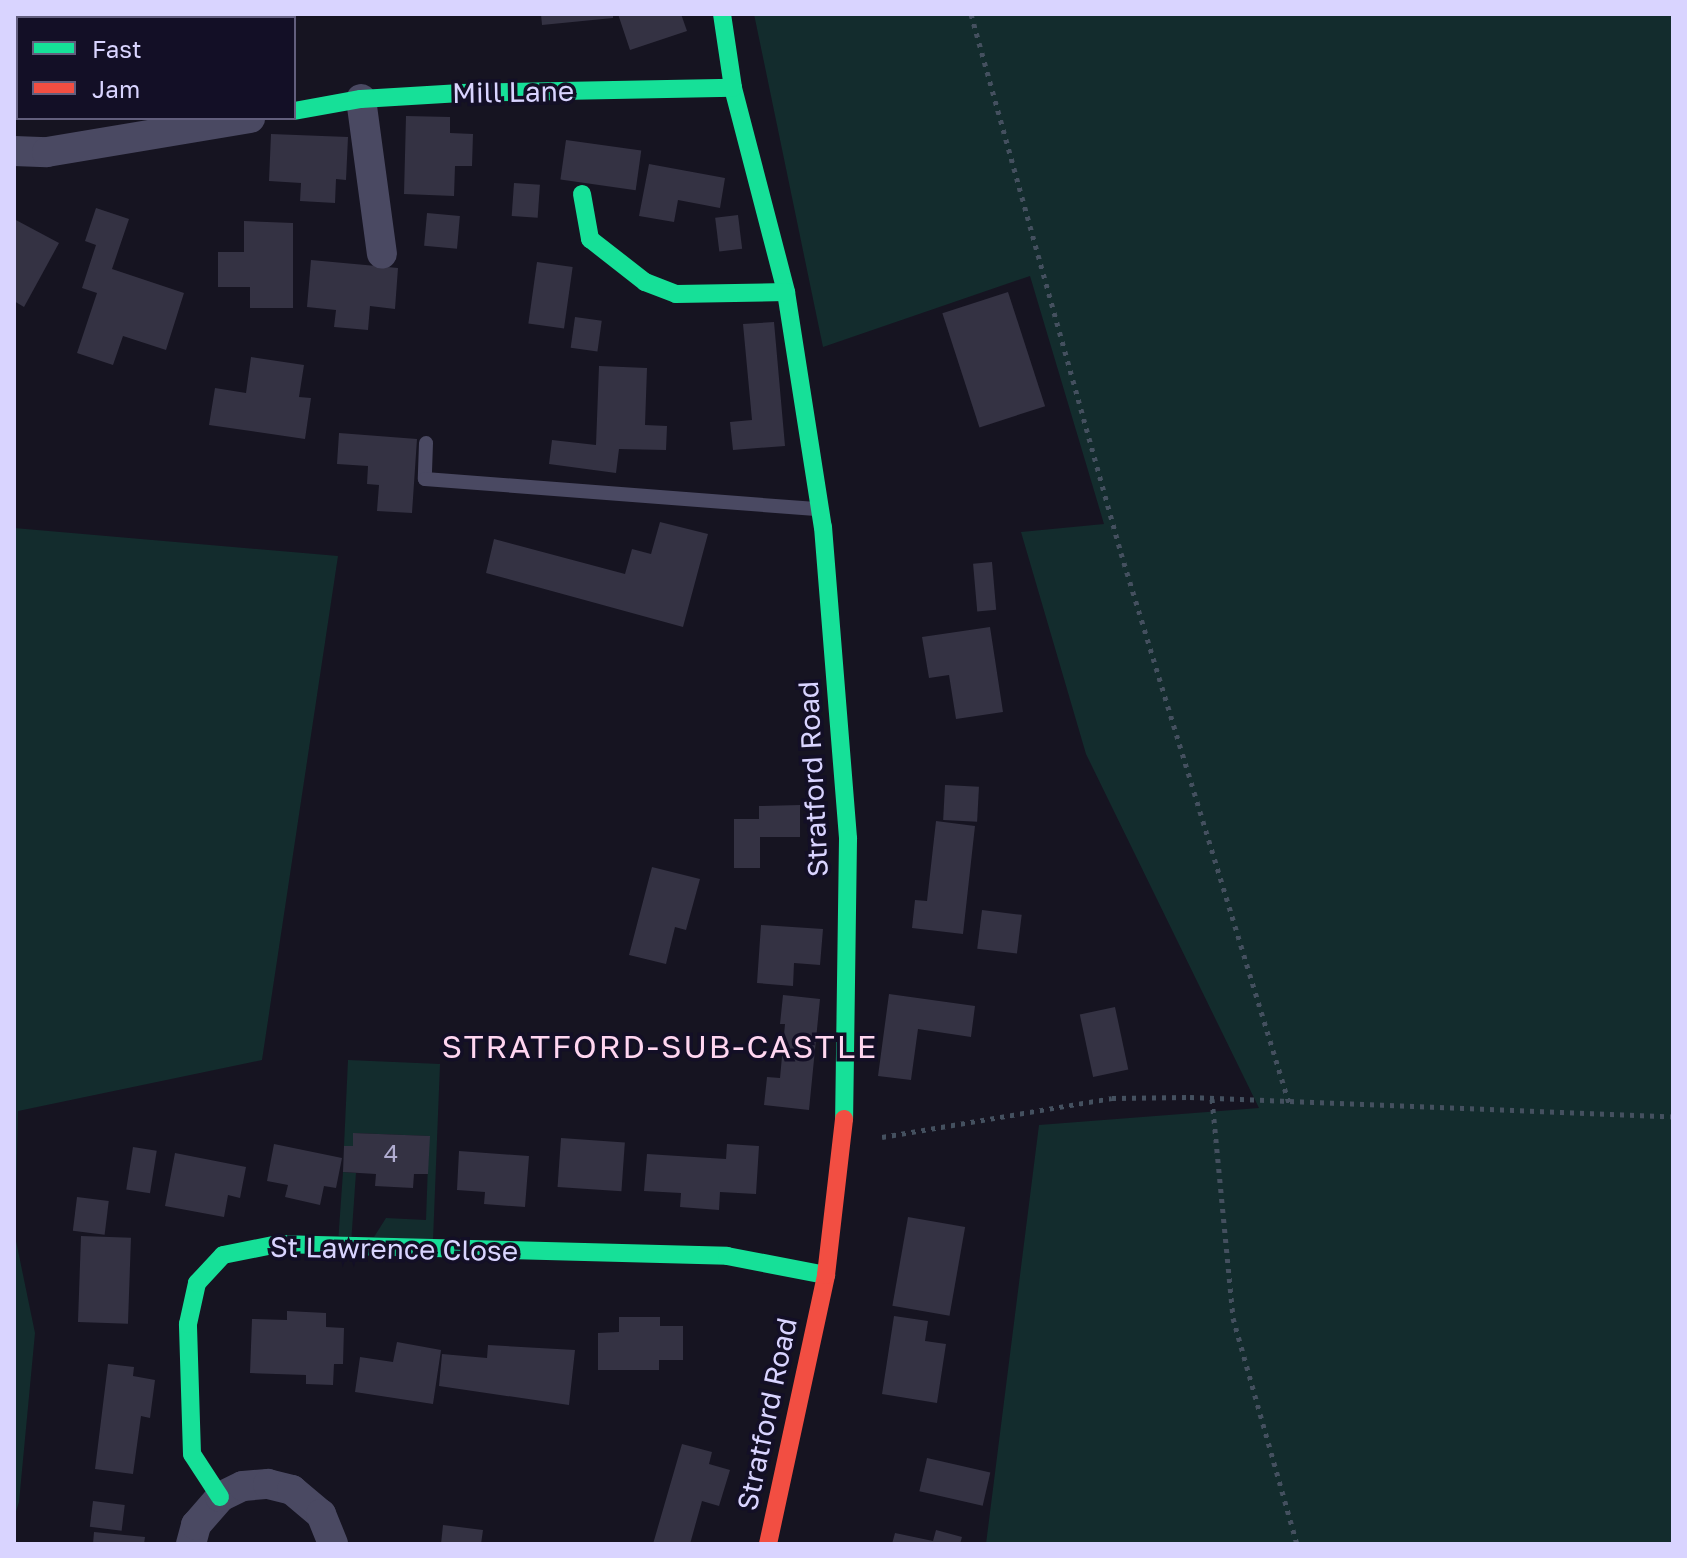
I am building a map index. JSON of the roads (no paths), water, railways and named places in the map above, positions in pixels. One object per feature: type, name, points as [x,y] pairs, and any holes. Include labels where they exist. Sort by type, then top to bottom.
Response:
[{"type":"street","name":"Stratford Road","points":[[722,14],[733,88],[786,292],[820,509],[848,839],[844,1143],[826,1275],[768,1544]]},
{"type":"street","name":"Mill Lane","points":[[296,111],[361,99],[461,93],[733,88]]},
{"type":"street","points":[[361,99],[382,254]]},
{"type":"street","points":[[14,151],[47,152],[238,120]]},
{"type":"street","points":[[582,194],[590,239],[645,282],[676,294],[786,292]]},
{"type":"street","name":"St Lawrence Close","points":[[220,1497],[192,1454],[188,1324],[197,1283],[223,1255],[278,1244],[727,1256],[826,1275]]},
{"type":"street","points":[[191,1544],[196,1525],[220,1497],[243,1486],[268,1484],[292,1490],[321,1514],[333,1544]]},
{"type":"lane","points":[[426,443],[425,479],[820,509]]},
{"type":"district","name":"STRATFORD-SUB-CASTLE","points":[[660,1046]]}]
